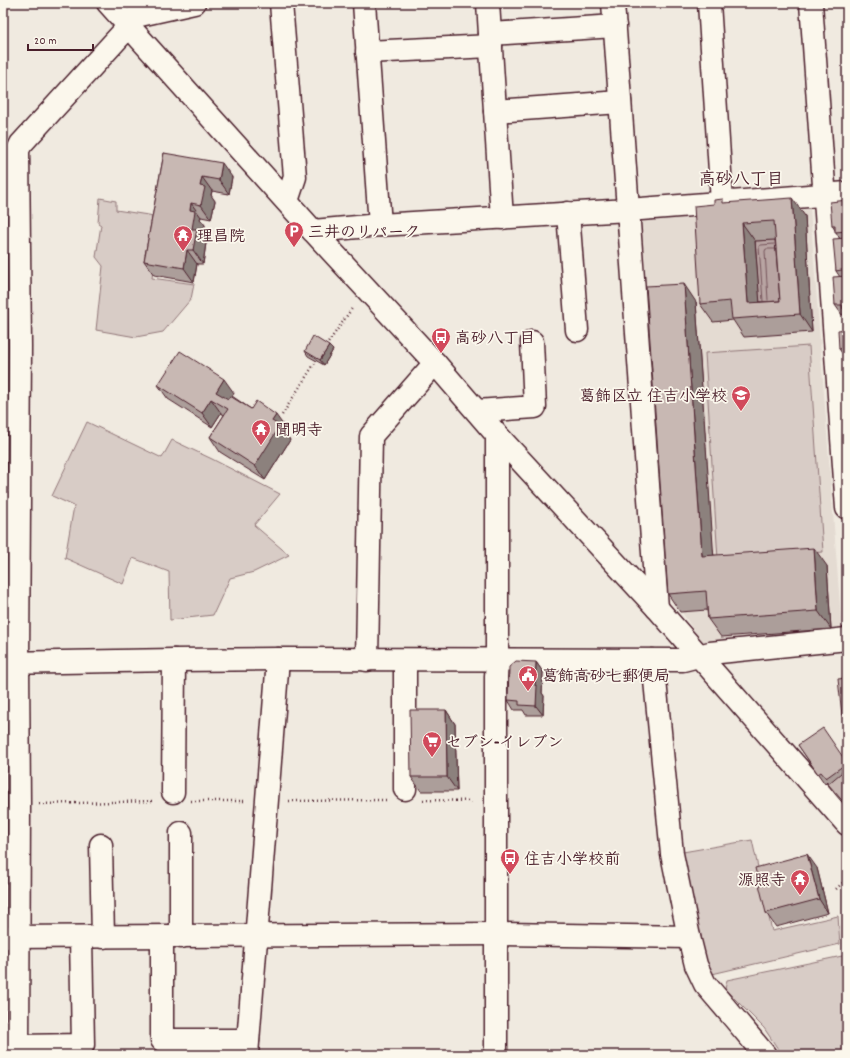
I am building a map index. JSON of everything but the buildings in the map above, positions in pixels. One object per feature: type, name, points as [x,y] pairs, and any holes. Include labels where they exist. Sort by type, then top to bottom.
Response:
[{"type":"street","points":[[108,3],[313,231],[435,363],[497,435],[657,608],[847,824]]},
{"type":"street","points":[[101,845],[83,1045],[18,1051],[10,937],[19,804],[10,663],[10,150],[21,144],[127,24],[140,15],[194,3]]},
{"type":"street","points":[[282,3],[295,177],[287,201]]},
{"type":"street","points":[[364,3],[380,225]]},
{"type":"street","points":[[488,3],[502,218]]},
{"type":"street","points":[[613,3],[657,608]]},
{"type":"street","points":[[709,3],[722,202]]},
{"type":"street","points":[[811,3],[824,194],[841,328],[847,508]]},
{"type":"street","points":[[368,52],[615,26]]},
{"type":"street","points":[[495,111],[620,102]]},
{"type":"street","points":[[313,231],[380,225],[628,210],[847,193]]},
{"type":"street","points":[[568,213],[576,330]]},
{"type":"street","points":[[477,411],[535,407],[532,342]]},
{"type":"street","points":[[367,660],[371,436],[435,363]]},
{"type":"street","points":[[496,1055],[495,762],[497,660],[497,435]]},
{"type":"street","points":[[10,663],[278,659],[683,660],[710,653],[847,639]]},
{"type":"street","points":[[181,833],[162,1040],[247,1048],[278,659]]},
{"type":"street","points":[[173,792],[174,660]]},
{"type":"street","points":[[405,660],[406,789]]},
{"type":"street","points":[[653,660],[672,854],[696,965],[705,984],[765,1055]]},
{"type":"street","points":[[10,937],[496,934],[689,937]]},
{"type":"path","points":[[325,347],[366,288]]},
{"type":"path","points":[[282,415],[321,353]]},
{"type":"path","points":[[836,889],[847,879]]},
{"type":"shaded area","points":[[100,198],[116,201],[116,210],[161,217],[152,278],[194,284],[191,299],[163,332],[136,337],[96,330],[103,266],[96,257],[101,225],[98,223]]},
{"type":"shaded area","name":"葛飾区立 住吉小学校","points":[[810,209],[842,632],[703,645],[673,598],[640,225],[643,221]]},
{"type":"shaded area","points":[[809,346],[823,552],[718,559],[705,353]]},
{"type":"shaded area","points":[[87,422],[162,458],[172,440],[280,494],[254,525],[289,555],[254,572],[230,578],[213,615],[170,620],[169,572],[133,558],[123,584],[65,558],[74,506],[52,496]]},
{"type":"shaded area","points":[[752,840],[772,931],[838,916],[840,944],[712,974],[703,953],[692,910],[683,852]]},
{"type":"shaded area","points":[[847,955],[847,1055],[782,1055],[764,1028],[725,989],[727,980]]},
{"type":"water","points":[[786,239],[792,319],[761,321],[755,241]]},
{"type":"place","name":"三井のリパーク","points":[[294,248]]},
{"type":"place","name":"理昌院","points":[[183,252]]},
{"type":"place","name":"高砂八丁目","points":[[441,354]]},
{"type":"place","name":"葛飾区立 住吉小学校","points":[[741,412]]},
{"type":"place","name":"聞明寺","points":[[261,446]]},
{"type":"place","name":"葛飾高砂七郵便局","points":[[528,692]]},
{"type":"place","name":"セブン-イレブン","points":[[432,758]]},
{"type":"place","name":"住吉小学校前","points":[[510,875]]},
{"type":"place","name":"源照寺","points":[[800,896]]},
{"type":"district","name":"高砂八丁目","points":[[741,178]]}]
